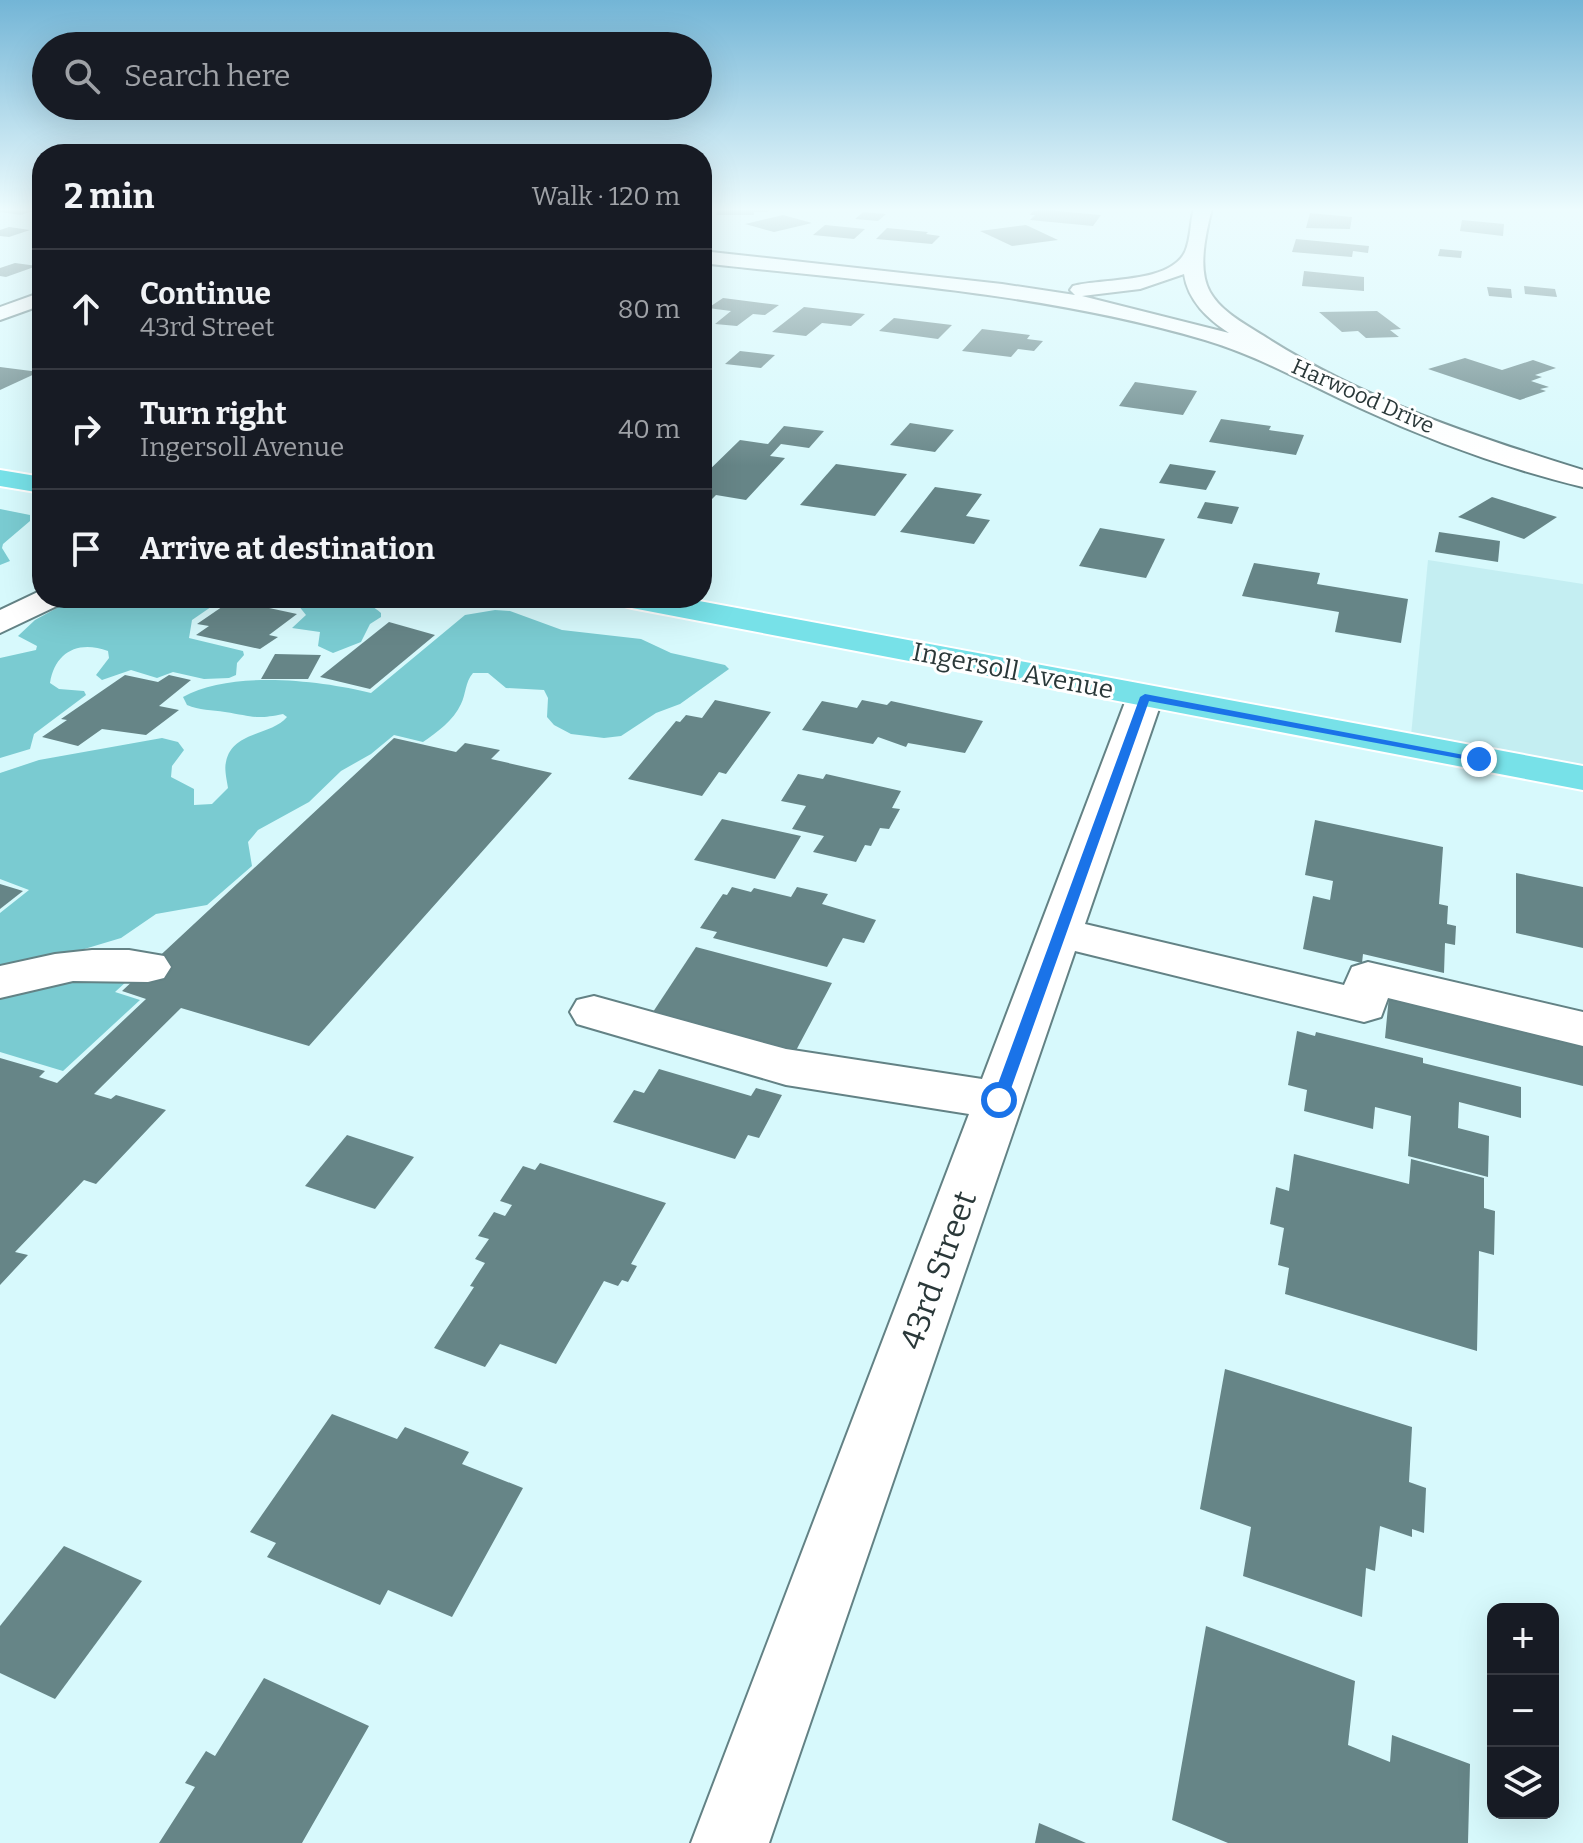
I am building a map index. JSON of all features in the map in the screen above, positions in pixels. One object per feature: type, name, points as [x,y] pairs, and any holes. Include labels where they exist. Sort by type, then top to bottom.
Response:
[{"type":"main road","points":[[0,478],[32,483]]},
{"type":"main road","name":"Ingersoll Avenue","points":[[684,608],[1583,778]]},
{"type":"street","points":[[1025,294],[1136,313],[1216,336],[1295,368]]},
{"type":"street","name":"Harwood Drive","points":[[1200,294],[1214,312],[1295,368],[1431,428],[1583,479]]},
{"type":"street","points":[[0,314],[32,302]]},
{"type":"street","points":[[0,623],[32,606]]},
{"type":"street","name":"43rd Street","points":[[730,1843],[1145,697]]},
{"type":"street","points":[[1060,933],[1364,1006],[1368,978],[1583,1029]]},
{"type":"street","points":[[0,982],[44,968],[116,963],[148,967]]},
{"type":"street","points":[[594,1012],[786,1067],[999,1100]]},
{"type":"shaded area","points":[[0,509],[30,515],[30,521],[3,544],[2,548],[10,561],[0,565]]},
{"type":"shaded area","points":[[1428,560],[1583,584],[1583,778],[1410,746]]},
{"type":"shaded area","points":[[57,608],[209,608],[192,620],[189,638],[243,651],[244,655],[237,663],[236,675],[229,678],[204,679],[173,672],[157,678],[131,670],[102,680],[96,675],[109,658],[108,651],[87,647],[70,651],[57,663],[50,683],[59,689],[84,691],[86,695],[34,734],[30,749],[0,758],[0,658],[36,650],[37,646],[18,636],[35,620]]},
{"type":"shaded area","points":[[300,608],[374,608],[381,613],[381,617],[370,624],[361,642],[333,653],[318,646],[320,632],[292,628],[306,615]]},
{"type":"shaded area","points":[[510,611],[562,630],[641,639],[671,653],[725,665],[729,669],[680,704],[656,713],[621,736],[604,738],[571,734],[554,725],[547,717],[548,698],[544,690],[506,688],[488,673],[473,673],[458,710],[423,742],[394,735],[371,754],[341,771],[309,802],[258,830],[248,842],[252,866],[207,905],[156,914],[121,938],[81,950],[67,960],[139,970],[115,992],[140,1000],[63,1071],[0,1052],[0,913],[29,890],[0,879],[0,773],[39,760],[162,738],[178,742],[184,750],[172,766],[171,777],[194,789],[194,805],[212,804],[228,788],[225,765],[236,745],[272,728],[287,717],[283,714],[254,717],[201,709],[187,705],[183,697],[225,683],[250,680],[301,681],[371,693],[465,615]]},
{"type":"building","points":[[1512,294],[1512,298],[1489,296]]},
{"type":"building","points":[[1525,294],[1556,294],[1557,297]]},
{"type":"building","points":[[723,298],[779,305],[765,315],[753,314],[737,326],[715,324],[731,311],[712,309]]},
{"type":"building","points":[[804,307],[865,314],[851,326],[822,323],[806,336],[772,332]]},
{"type":"building","points":[[1377,311],[1401,329],[1390,330],[1399,337],[1366,338],[1358,331],[1342,332],[1319,312]]},
{"type":"building","points":[[894,318],[952,325],[938,339],[879,331]]},
{"type":"building","points":[[982,329],[1030,335],[1027,339],[1043,341],[1034,351],[1018,349],[1011,357],[962,351]]},
{"type":"building","points":[[740,351],[775,355],[761,368],[725,364]]},
{"type":"building","points":[[1465,358],[1502,370],[1533,360],[1556,368],[1535,375],[1542,377],[1531,381],[1549,387],[1540,389],[1546,391],[1520,400],[1428,369]]},
{"type":"building","points":[[0,367],[32,371],[32,375],[0,390]]},
{"type":"building","points":[[1135,382],[1197,391],[1183,415],[1119,406]]},
{"type":"building","points":[[1221,419],[1271,426],[1269,430],[1304,435],[1296,455],[1209,442]]},
{"type":"building","points":[[910,423],[954,430],[935,452],[890,445]]},
{"type":"building","points":[[784,426],[824,431],[809,448],[781,444],[770,456],[785,458],[746,500],[716,495],[712,499],[712,467],[740,440],[768,444]]},
{"type":"building","points":[[836,464],[907,474],[875,516],[800,505]]},
{"type":"building","points":[[1170,464],[1216,471],[1206,490],[1159,483]]},
{"type":"building","points":[[935,487],[982,494],[966,516],[990,520],[974,544],[900,532]]},
{"type":"building","points":[[1492,497],[1557,517],[1524,539],[1458,517]]},
{"type":"building","points":[[1205,502],[1239,507],[1232,524],[1197,518]]},
{"type":"building","points":[[1100,528],[1165,539],[1146,578],[1079,566]]},
{"type":"building","points":[[1439,532],[1500,541],[1498,562],[1435,552]]},
{"type":"building","points":[[1254,563],[1320,573],[1317,584],[1408,599],[1401,643],[1335,632],[1339,612],[1242,596]]},
{"type":"building","points":[[220,608],[269,608],[297,614],[269,635],[278,637],[260,649],[196,635],[209,626],[197,624]]},
{"type":"building","points":[[389,622],[435,635],[370,689],[320,677]]},
{"type":"building","points":[[275,654],[321,655],[308,679],[261,679]]},
{"type":"building","points":[[125,675],[158,682],[169,675],[191,680],[159,706],[179,710],[146,735],[102,729],[78,746],[42,737],[67,720],[61,719]]},
{"type":"building","points":[[715,700],[771,712],[726,774],[719,772],[702,796],[628,779],[676,721],[680,722],[686,715],[702,718]]},
{"type":"building","points":[[862,700],[887,705],[891,701],[983,721],[965,753],[908,743],[906,747],[878,737],[873,744],[802,730],[822,701],[857,708]]},
{"type":"building","points":[[394,738],[456,752],[465,743],[500,750],[491,759],[552,773],[309,1046],[181,1008],[94,1094],[111,1099],[116,1095],[166,1110],[96,1184],[84,1180],[15,1252],[28,1255],[0,1285],[0,1058],[45,1071],[39,1077],[57,1083],[146,999],[122,991]]},
{"type":"building","points":[[798,774],[823,779],[826,774],[901,791],[892,808],[900,809],[889,829],[880,828],[871,846],[865,845],[856,862],[813,852],[824,836],[792,829],[806,806],[781,801]]},
{"type":"building","points":[[722,819],[801,836],[775,879],[694,860]]},
{"type":"building","points":[[1315,820],[1443,847],[1439,904],[1448,906],[1447,924],[1456,926],[1455,945],[1445,943],[1444,973],[1363,954],[1362,963],[1303,949],[1313,896],[1330,900],[1333,881],[1305,875]]},
{"type":"building","points":[[1516,873],[1583,887],[1583,948],[1516,933]]},
{"type":"building","points":[[0,884],[23,891],[0,909]]},
{"type":"building","points":[[732,887],[751,892],[754,888],[791,897],[797,887],[828,894],[822,904],[876,920],[864,943],[843,938],[827,967],[713,938],[717,932],[700,928],[723,894],[727,895]]},
{"type":"building","points":[[696,947],[832,983],[792,1058],[649,1018]]},
{"type":"building","points":[[1389,996],[1583,1041],[1583,1086],[1385,1038]]},
{"type":"building","points":[[1297,1031],[1315,1036],[1316,1032],[1423,1058],[1423,1063],[1521,1087],[1521,1118],[1459,1102],[1458,1128],[1489,1136],[1488,1177],[1408,1156],[1411,1116],[1375,1107],[1373,1129],[1304,1111],[1307,1090],[1288,1085]]},
{"type":"building","points":[[659,1069],[751,1096],[756,1088],[782,1095],[759,1138],[748,1135],[735,1159],[613,1122],[634,1090],[644,1093]]},
{"type":"building","points":[[347,1135],[414,1157],[375,1209],[305,1186]]},
{"type":"building","points":[[1294,1154],[1409,1184],[1411,1159],[1484,1178],[1484,1208],[1495,1211],[1494,1255],[1479,1251],[1477,1351],[1285,1294],[1289,1268],[1278,1265],[1284,1228],[1270,1224],[1276,1187],[1289,1191]]},
{"type":"building","points":[[540,1163],[666,1203],[631,1264],[637,1266],[628,1282],[622,1280],[618,1286],[604,1281],[556,1364],[500,1344],[485,1367],[434,1348],[474,1287],[470,1286],[485,1263],[475,1259],[489,1239],[478,1236],[494,1212],[505,1216],[512,1205],[500,1201],[523,1166],[535,1170]]},
{"type":"building","points":[[1225,1369],[1412,1427],[1409,1482],[1426,1488],[1424,1533],[1412,1529],[1412,1537],[1380,1526],[1375,1571],[1366,1568],[1362,1617],[1243,1576],[1251,1527],[1200,1509]]},
{"type":"building","points":[[332,1414],[397,1439],[405,1427],[469,1452],[462,1464],[523,1488],[452,1617],[388,1590],[380,1605],[267,1557],[276,1543],[250,1532]]},
{"type":"building","points":[[64,1546],[142,1581],[55,1699],[0,1673],[0,1626]]},
{"type":"building","points":[[1206,1626],[1355,1681],[1348,1745],[1390,1762],[1392,1735],[1470,1764],[1468,1843],[1228,1843],[1172,1820]]},
{"type":"building","points":[[264,1678],[369,1726],[302,1843],[159,1843],[195,1787],[185,1783],[206,1751],[215,1756]]},
{"type":"building","points":[[1039,1823],[1086,1843],[1035,1843]]},
{"type":"route","points":[[999,1100],[1145,697],[1479,759]]}]
